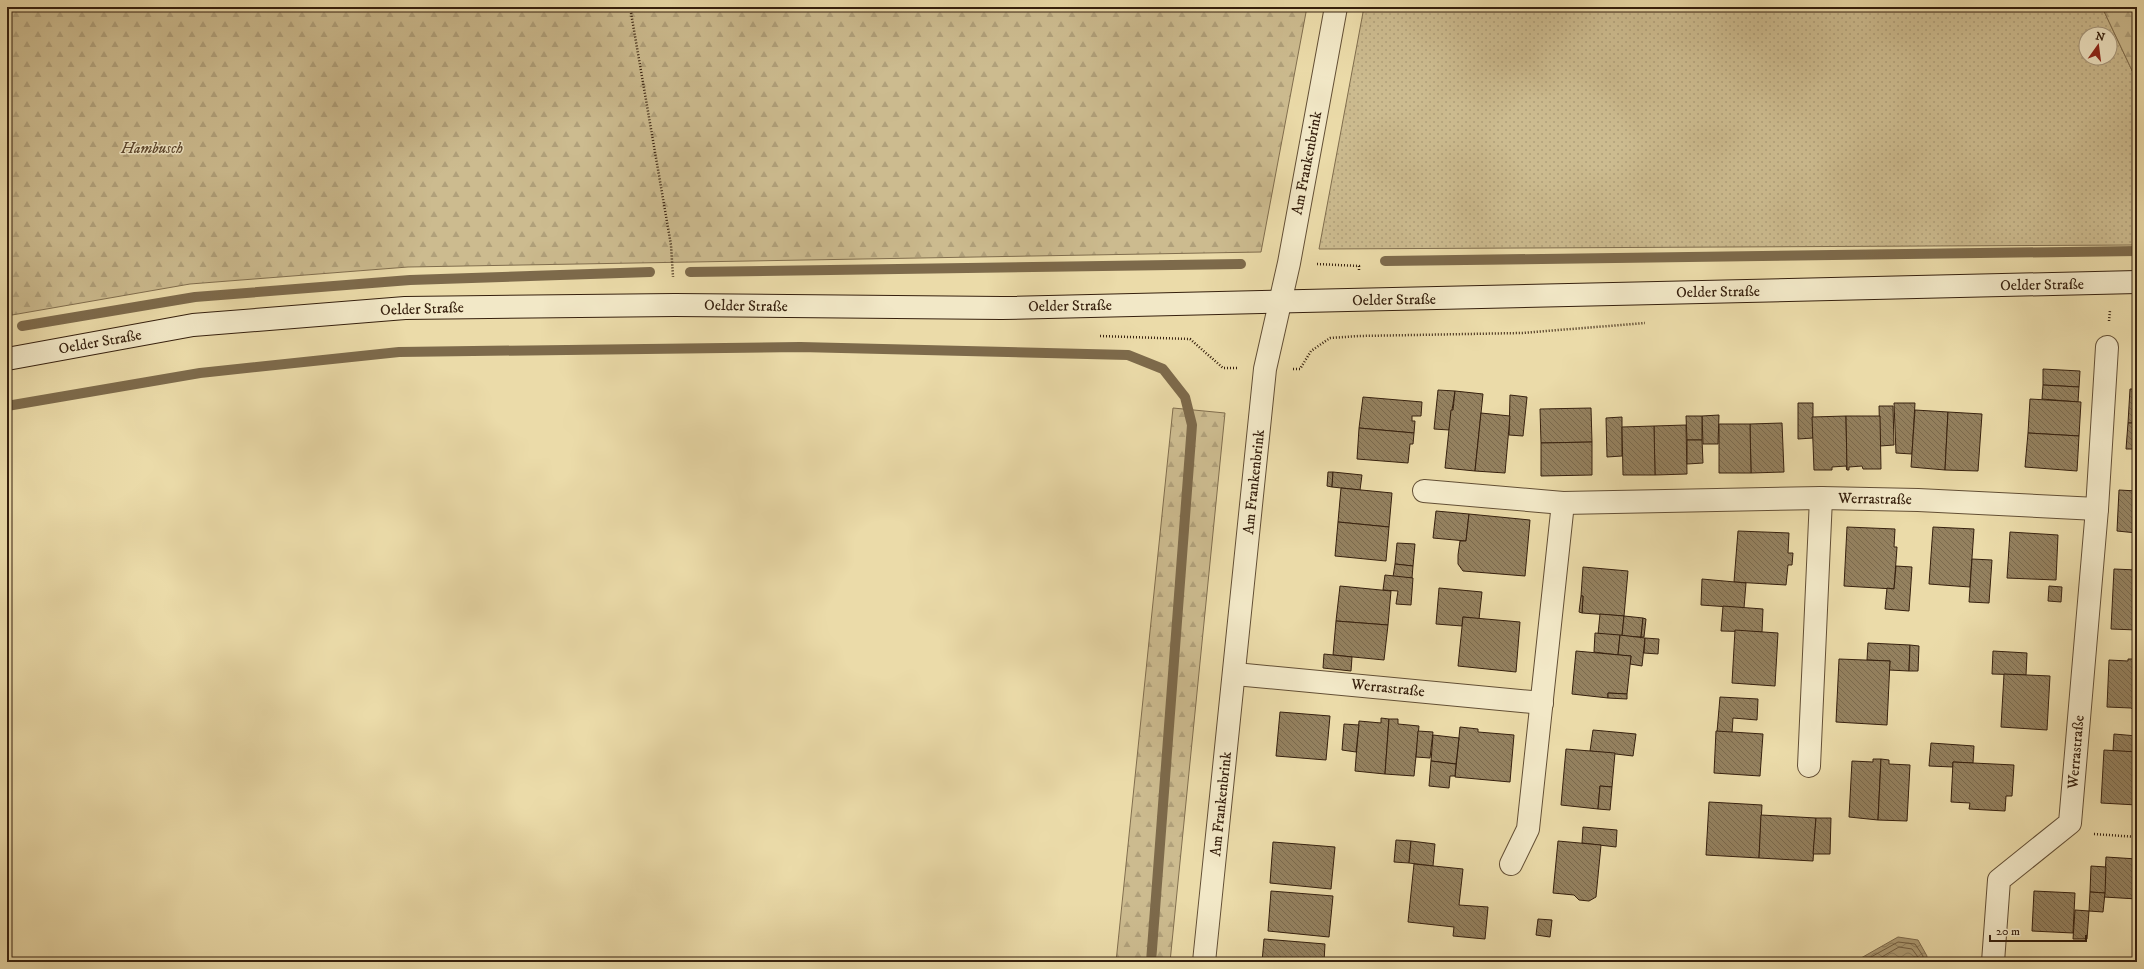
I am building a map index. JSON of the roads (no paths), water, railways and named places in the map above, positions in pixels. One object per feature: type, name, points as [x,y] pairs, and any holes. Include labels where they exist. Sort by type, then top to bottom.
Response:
[{"type":"street","name":"Am Frankenbrink","points":[[1204,962],[1235,674],[1265,369],[1280,302],[1336,7]]},
{"type":"street","name":"Oelder Straße","points":[[7,359],[193,325],[405,308],[675,305],[1002,308],[2137,282]]},
{"type":"street","name":"Werrastraße","points":[[1993,962],[1999,880],[2070,823],[2096,509],[2107,347]]},
{"type":"street","name":"Werrastraße","points":[[1424,491],[1563,503],[1821,498],[1918,500],[2096,509]]},
{"type":"street","name":"Werrastraße","points":[[1809,766],[1821,498]]},
{"type":"street","points":[[1511,864],[1528,829],[1563,503]]},
{"type":"street","name":"Werrastraße","points":[[1235,674],[1542,703]]},
{"type":"water","points":[[1898,937],[1918,940],[1927,956],[1926,962],[1854,962]]},
{"type":"waterway","points":[[1385,261],[2137,251]]},
{"type":"waterway","points":[[690,272],[1241,264]]},
{"type":"waterway","points":[[22,326],[195,297],[410,280],[650,272]]},
{"type":"waterway","points":[[7,406],[200,373],[399,352],[800,347],[1128,355],[1163,369],[1185,397],[1192,425],[1151,962]]},
{"type":"park label","name":"Hambusch","points":[[152,148]]}]
